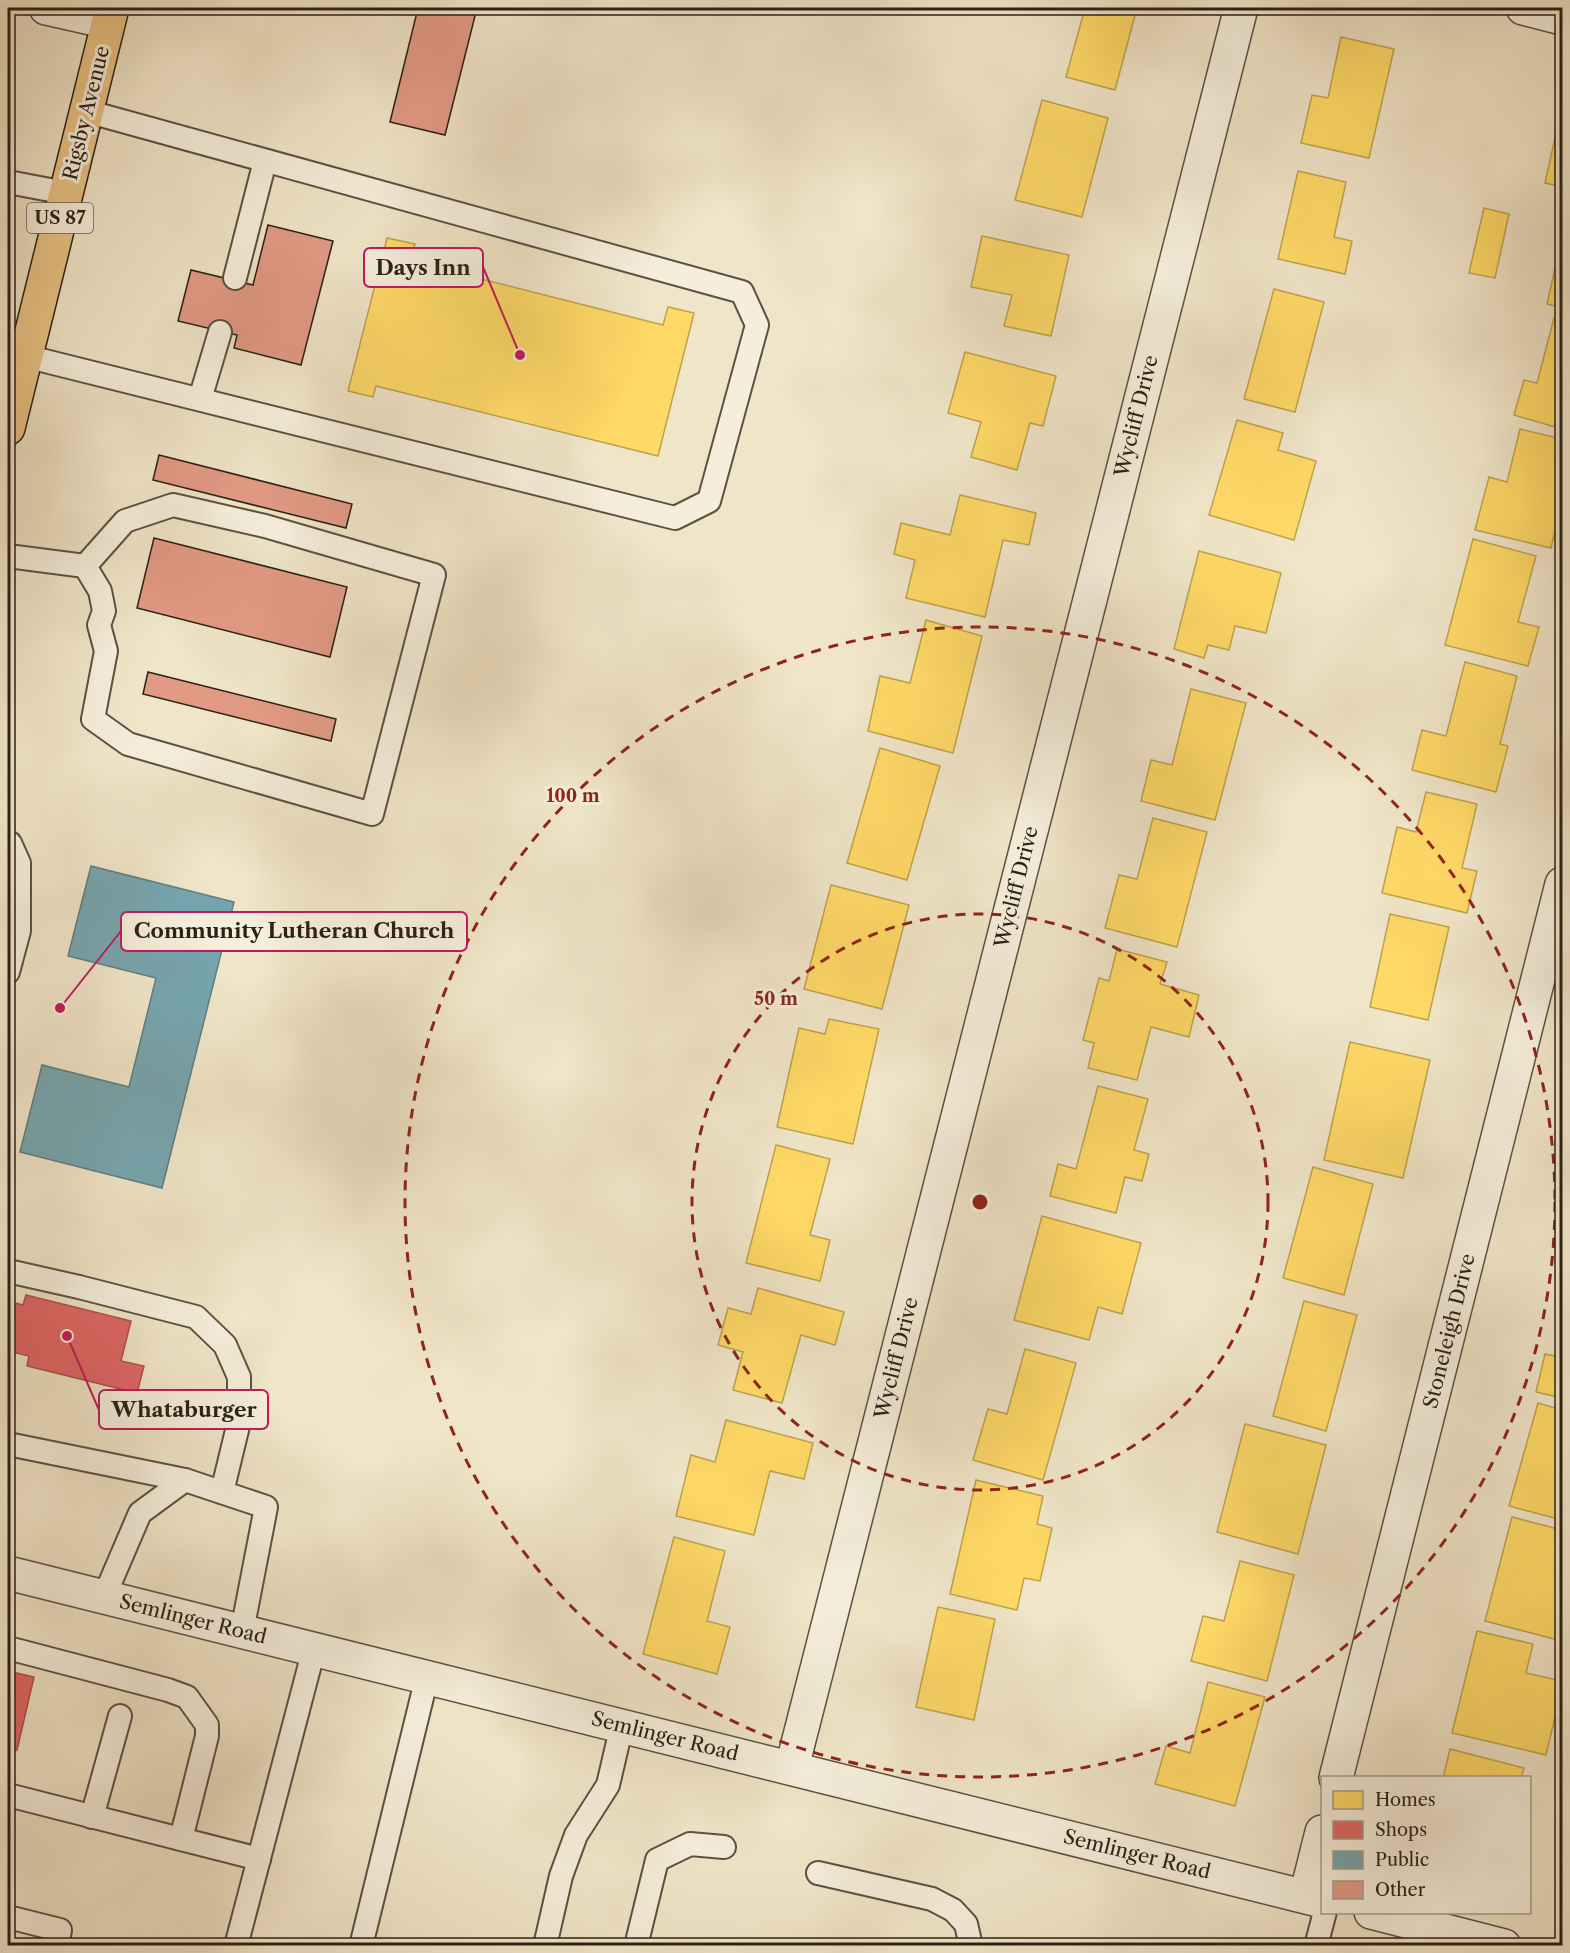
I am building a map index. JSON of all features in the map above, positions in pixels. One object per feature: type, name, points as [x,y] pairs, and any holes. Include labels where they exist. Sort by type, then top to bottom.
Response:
[{"type":"main road","name":"Rigsby Avenue","points":[[8,428],[110,15]]},
{"type":"street","points":[[46,8],[110,15]]},
{"type":"street","name":"Wycliff Drive","points":[[792,1767],[1241,8]]},
{"type":"street","points":[[1523,8],[1563,18]]},
{"type":"street","name":"Stoneleigh Drive","points":[[1337,1776],[1563,884]]},
{"type":"street","name":"Semlinger Road","points":[[8,1573],[792,1767],[1318,1903]]},
{"type":"street","points":[[1318,1903],[1321,1860]]},
{"type":"street","points":[[1379,1914],[1504,1946]]},
{"type":"lane","points":[[26,356],[675,518],[709,501],[757,325],[742,292],[86,111]]},
{"type":"lane","points":[[235,278],[265,161]]},
{"type":"lane","points":[[8,182],[66,193]]},
{"type":"lane","points":[[201,399],[220,332]]},
{"type":"lane","points":[[173,505],[242,521],[434,575],[372,814],[128,744],[93,719],[106,651],[99,625],[104,611],[100,591],[85,566],[125,521],[173,505]]},
{"type":"lane","points":[[8,556],[85,566]]},
{"type":"lane","points":[[8,842],[19,863],[19,931],[8,972]]},
{"type":"lane","points":[[8,1271],[196,1317],[225,1346],[239,1377],[239,1422],[222,1492]]},
{"type":"lane","points":[[8,1444],[185,1480],[266,1506],[242,1631]]},
{"type":"lane","points":[[104,1597],[140,1513],[185,1480]]},
{"type":"lane","points":[[8,1648],[187,1697],[207,1725],[207,1736],[181,1839]]},
{"type":"lane","points":[[236,1946],[314,1649]]},
{"type":"lane","points":[[361,1946],[427,1677]]},
{"type":"lane","points":[[92,1817],[120,1716]]},
{"type":"lane","points":[[544,1946],[561,1876],[576,1835],[608,1785],[622,1725]]},
{"type":"lane","points":[[8,1796],[259,1859]]},
{"type":"lane","points":[[636,1946],[657,1860],[690,1844],[724,1847]]},
{"type":"lane","points":[[818,1873],[932,1899],[953,1910],[966,1924],[971,1946]]},
{"type":"lane","points":[[1317,1946],[1318,1903]]},
{"type":"lane","points":[[8,1917],[60,1930],[57,1946]]},
{"type":"building: Homes","points":[[1085,8],[1137,8],[1115,90],[1066,77]]},
{"type":"building: Homes","points":[[1341,37],[1394,49],[1369,158],[1301,143],[1312,95],[1328,98]]},
{"type":"building: Homes","points":[[1042,100],[1108,118],[1082,217],[1015,200]]},
{"type":"building: Homes","points":[[1560,115],[1562,116],[1562,187],[1545,183]]},
{"type":"building: Homes","points":[[1298,171],[1346,182],[1334,237],[1352,241],[1345,274],[1278,259]]},
{"type":"building: Homes","points":[[1484,208],[1509,214],[1495,278],[1469,273]]},
{"type":"building: Homes","points":[[982,236],[1069,255],[1051,336],[1004,326],[1012,295],[971,287]]},
{"type":"building: Homes","points":[[1562,237],[1562,308],[1547,304]]},
{"type":"building: Homes","points":[[387,238],[415,244],[410,261],[663,325],[668,307],[694,313],[658,456],[376,386],[373,397],[348,391]]},
{"type":"building: Homes","points":[[1274,289],[1324,302],[1295,412],[1244,399]]},
{"type":"building: Homes","points":[[1554,318],[1562,320],[1562,429],[1514,415],[1524,380],[1537,383]]},
{"type":"building: Homes","points":[[965,352],[1056,376],[1043,426],[1030,423],[1017,470],[971,457],[981,422],[948,413]]},
{"type":"building: Homes","points":[[1237,420],[1283,433],[1278,450],[1316,461],[1294,540],[1209,515]]},
{"type":"building: Homes","points":[[1520,429],[1562,439],[1562,515],[1559,514],[1551,548],[1475,530],[1489,477],[1507,482]]},
{"type":"building: Homes","points":[[960,495],[1036,513],[1029,545],[1003,540],[985,617],[906,598],[915,560],[894,554],[901,523],[950,535]]},
{"type":"building: Homes","points":[[1473,539],[1536,556],[1518,622],[1539,627],[1528,666],[1445,645]]},
{"type":"building: Homes","points":[[1199,551],[1281,573],[1266,633],[1235,626],[1229,650],[1208,645],[1204,658],[1174,649]]},
{"type":"building: Homes","points":[[926,620],[982,636],[953,753],[868,731],[880,676],[910,683]]},
{"type":"building: Homes","points":[[1465,662],[1517,676],[1500,744],[1508,746],[1496,792],[1412,770],[1422,730],[1446,736]]},
{"type":"building: Homes","points":[[1191,689],[1246,703],[1215,820],[1141,801],[1151,760],[1172,765]]},
{"type":"building: Homes","points":[[880,748],[940,766],[907,880],[847,863]]},
{"type":"building: Homes","points":[[1426,792],[1477,804],[1462,868],[1477,871],[1467,913],[1382,893],[1397,827],[1416,832]]},
{"type":"building: Homes","points":[[1153,818],[1207,832],[1177,947],[1105,928],[1119,875],[1137,879]]},
{"type":"building: Homes","points":[[831,885],[909,905],[882,1009],[804,989]]},
{"type":"building: Homes","points":[[1390,914],[1449,927],[1428,1020],[1370,1007]]},
{"type":"building: Homes","points":[[1117,949],[1167,962],[1160,984],[1199,995],[1189,1037],[1151,1027],[1137,1080],[1088,1068],[1094,1043],[1083,1040],[1099,978],[1109,981]]},
{"type":"building: Homes","points":[[829,1019],[879,1029],[853,1144],[777,1127],[799,1028],[825,1034]]},
{"type":"building: Homes","points":[[1350,1042],[1430,1060],[1403,1178],[1324,1160]]},
{"type":"building: Homes","points":[[1098,1086],[1148,1099],[1134,1150],[1149,1154],[1142,1181],[1125,1177],[1116,1213],[1050,1196],[1058,1164],[1076,1169]]},
{"type":"building: Homes","points":[[776,1145],[830,1159],[810,1235],[830,1240],[820,1281],[746,1263]]},
{"type":"building: Homes","points":[[1313,1167],[1373,1184],[1344,1295],[1283,1278]]},
{"type":"building: Homes","points":[[1042,1216],[1141,1243],[1122,1314],[1098,1307],[1089,1340],[1014,1320]]},
{"type":"building: Homes","points":[[758,1288],[844,1312],[835,1345],[801,1335],[782,1403],[733,1390],[743,1352],[718,1345],[728,1308],[751,1314]]},
{"type":"building: Homes","points":[[1304,1301],[1357,1315],[1326,1431],[1273,1416]]},
{"type":"building: Homes","points":[[1562,1344],[1562,1398],[1536,1392],[1545,1354],[1560,1357]]},
{"type":"building: Homes","points":[[1025,1349],[1076,1363],[1043,1480],[973,1460],[988,1409],[1007,1414]]},
{"type":"building: Homes","points":[[1538,1403],[1562,1410],[1562,1520],[1509,1506]]},
{"type":"building: Homes","points":[[726,1420],[813,1443],[804,1479],[770,1471],[754,1535],[676,1516],[691,1455],[715,1462]]},
{"type":"building: Homes","points":[[1245,1424],[1326,1445],[1298,1554],[1217,1532]]},
{"type":"building: Homes","points":[[976,1480],[1043,1496],[1037,1524],[1052,1528],[1040,1581],[1024,1578],[1017,1610],[950,1594]]},
{"type":"building: Homes","points":[[1512,1517],[1562,1530],[1562,1641],[1485,1621]]},
{"type":"building: Homes","points":[[674,1537],[725,1551],[707,1621],[730,1627],[717,1674],[643,1654]]},
{"type":"building: Homes","points":[[1240,1561],[1294,1575],[1267,1681],[1191,1661],[1203,1616],[1224,1621]]},
{"type":"building: Homes","points":[[938,1607],[995,1619],[974,1720],[916,1707]]},
{"type":"building: Homes","points":[[1477,1631],[1533,1644],[1526,1673],[1562,1681],[1546,1755],[1452,1733]]},
{"type":"building: Homes","points":[[1208,1682],[1265,1697],[1235,1806],[1155,1784],[1166,1746],[1190,1753]]},
{"type":"building: Homes","points":[[1450,1749],[1524,1768],[1522,1776],[1443,1776]]},
{"type":"building: Shops","points":[[26,1295],[131,1321],[121,1361],[144,1366],[137,1393],[27,1366],[29,1356],[8,1351],[8,1301],[23,1305]]},
{"type":"building: Shops","points":[[8,1671],[34,1677],[17,1750],[8,1748]]},
{"type":"building: Public","points":[[91,866],[234,902],[162,1188],[20,1152],[42,1065],[129,1087],[156,978],[68,956]]},
{"type":"building: Other","points":[[418,8],[477,8],[445,135],[390,122]]},
{"type":"building: Other","points":[[268,225],[333,241],[301,365],[234,348],[237,335],[178,321],[191,270],[253,285]]},
{"type":"building: Other","points":[[159,455],[352,504],[346,528],[153,480]]},
{"type":"building: Other","points":[[154,538],[347,587],[330,657],[137,608]]},
{"type":"building: Other","points":[[148,672],[336,719],[331,741],[143,694]]},
{"type":"place","name":"Days Inn","points":[[520,355]]},
{"type":"place","name":"Community Lutheran Church","points":[[60,1008]]},
{"type":"place","name":"Whataburger","points":[[67,1336]]}]
